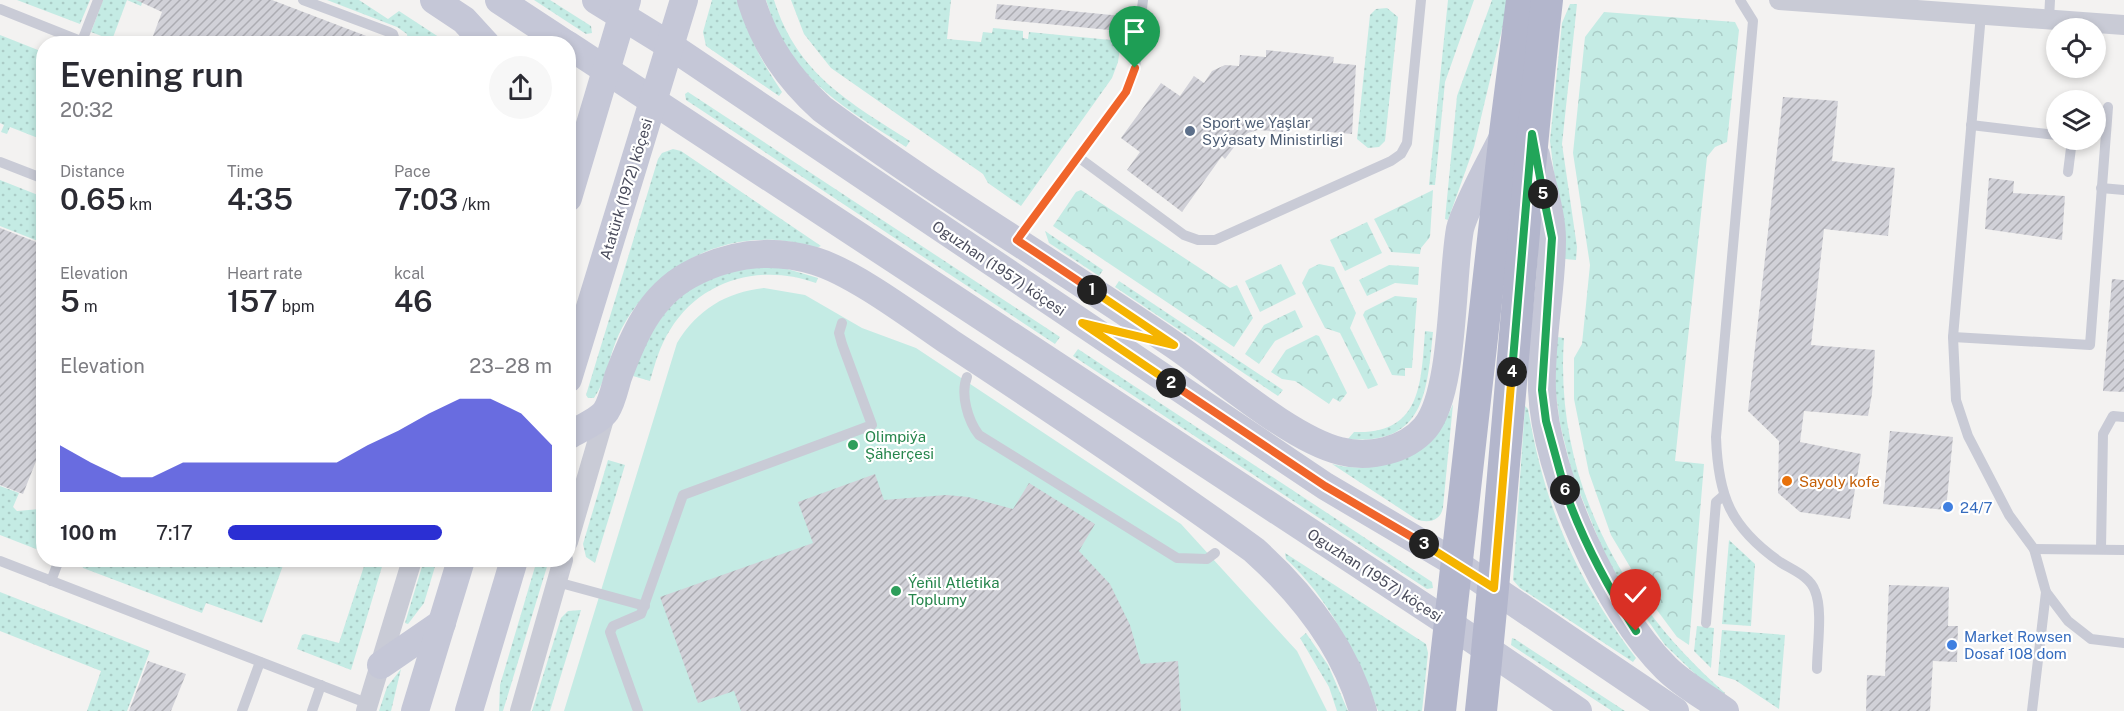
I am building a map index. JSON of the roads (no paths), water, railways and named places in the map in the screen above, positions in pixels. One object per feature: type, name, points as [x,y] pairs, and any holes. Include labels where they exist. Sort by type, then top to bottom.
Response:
[{"type":"main road","points":[[434,0],[464,21],[478,36]]},
{"type":"main road","name":"Oguzhan (1957) köçesi","points":[[499,0],[555,36]]},
{"type":"main road","name":"Oguzhan (1957) köçesi","points":[[596,0],[625,9],[669,45],[1325,486],[1457,564],[1675,711]]},
{"type":"main road","name":"Atatürk (1972) köçesi","points":[[576,353],[684,0]]},
{"type":"main road","points":[[751,0],[769,45],[779,63],[803,92],[852,131],[1174,345],[1290,427],[1320,444],[1341,452],[1360,454],[1393,449],[1410,441],[1424,429],[1439,404],[1443,388],[1461,227],[1518,134]]},
{"type":"main road","points":[[1480,711],[1494,588],[1518,134],[1522,0]]},
{"type":"main road","points":[[1440,711],[1457,564],[1518,134],[1547,0]]},
{"type":"main road","points":[[576,172],[625,9]]},
{"type":"main road","name":"Oguzhan (1957) köçesi","points":[[576,50],[1487,648],[1578,711]]},
{"type":"main road","points":[[1518,134],[1552,238],[1542,390],[1546,421],[1563,484],[1588,550],[1606,585],[1636,631],[1666,669],[1725,711]]},
{"type":"main road","points":[[923,179],[963,243]]},
{"type":"main road","points":[[576,431],[606,412],[628,350],[647,312],[657,300],[687,276],[728,258],[765,253],[813,261],[832,267],[910,316],[1254,550],[1285,579],[1314,615],[1340,657],[1363,711]]},
{"type":"main road","points":[[910,316],[1014,338]]},
{"type":"main road","points":[[1082,323],[1174,345]]},
{"type":"main road","points":[[1112,402],[1143,473]]},
{"type":"main road","points":[[414,711],[459,567]]},
{"type":"main road","points":[[477,702],[512,567]]},
{"type":"main road","points":[[381,665],[442,623]]},
{"type":"street","points":[[1779,0],[1981,14],[2050,10],[2124,24]]},
{"type":"street","points":[[576,515],[606,412]]},
{"type":"street","points":[[367,707],[410,567]]},
{"type":"street","points":[[520,711],[562,567]]},
{"type":"lane","points":[[87,36],[98,0]]},
{"type":"lane","points":[[303,0],[389,32],[394,36]]},
{"type":"lane","points":[[1017,240],[1126,92],[1132,80],[1138,52],[1143,0]]},
{"type":"lane","points":[[1078,157],[1184,235],[1206,241],[1215,240],[1391,161],[1401,154],[1407,143],[1421,0]]},
{"type":"lane","points":[[1740,0],[1753,21],[1716,437],[1723,496],[1737,521],[1758,543],[1806,578],[1815,590],[1818,604],[1816,669]]},
{"type":"lane","points":[[0,9],[70,36]]},
{"type":"lane","points":[[1981,14],[1953,337],[1956,400],[1968,436],[2009,514],[2034,549],[2046,592],[2068,621],[2091,639],[2124,643]]},
{"type":"lane","points":[[1953,337],[2090,345],[2108,107]]},
{"type":"lane","points":[[1971,125],[2046,134]]},
{"type":"lane","points":[[2068,172],[2071,150]]},
{"type":"lane","points":[[0,162],[36,175]]},
{"type":"lane","points":[[2101,188],[2124,190]]},
{"type":"lane","points":[[638,711],[610,632],[613,626],[641,614],[683,495],[872,425],[839,333],[842,323]]},
{"type":"lane","points":[[967,377],[964,392],[971,421],[979,435],[1177,558],[1207,558],[1215,552]]},
{"type":"lane","points":[[2101,549],[2103,434],[2113,416],[2124,417]]},
{"type":"lane","points":[[1706,623],[1716,502],[1723,496]]},
{"type":"lane","points":[[2034,549],[2124,550]]},
{"type":"lane","points":[[0,561],[321,685],[367,707]]},
{"type":"lane","points":[[51,581],[56,567]]},
{"type":"lane","points":[[557,582],[645,606]]},
{"type":"lane","points":[[2032,711],[2046,592]]},
{"type":"lane","points":[[242,711],[260,662]]},
{"type":"lane","points":[[312,711],[321,685]]},
{"type":"place","name":"Sport we Yaşlar Syýasaty Ministirligi","points":[[1190,131]]},
{"type":"place","name":"Olimpiýa Şäherçesi","points":[[853,445]]},
{"type":"place","name":"Sayoly kofe","points":[[1787,481]]},
{"type":"place","name":"24/7","points":[[1948,507]]},
{"type":"place","name":"Ýeňil Atletika Toplumy","points":[[896,591]]},
{"type":"place","name":"Market Rowsen Dosaf 108 dom","points":[[1952,645]]}]
